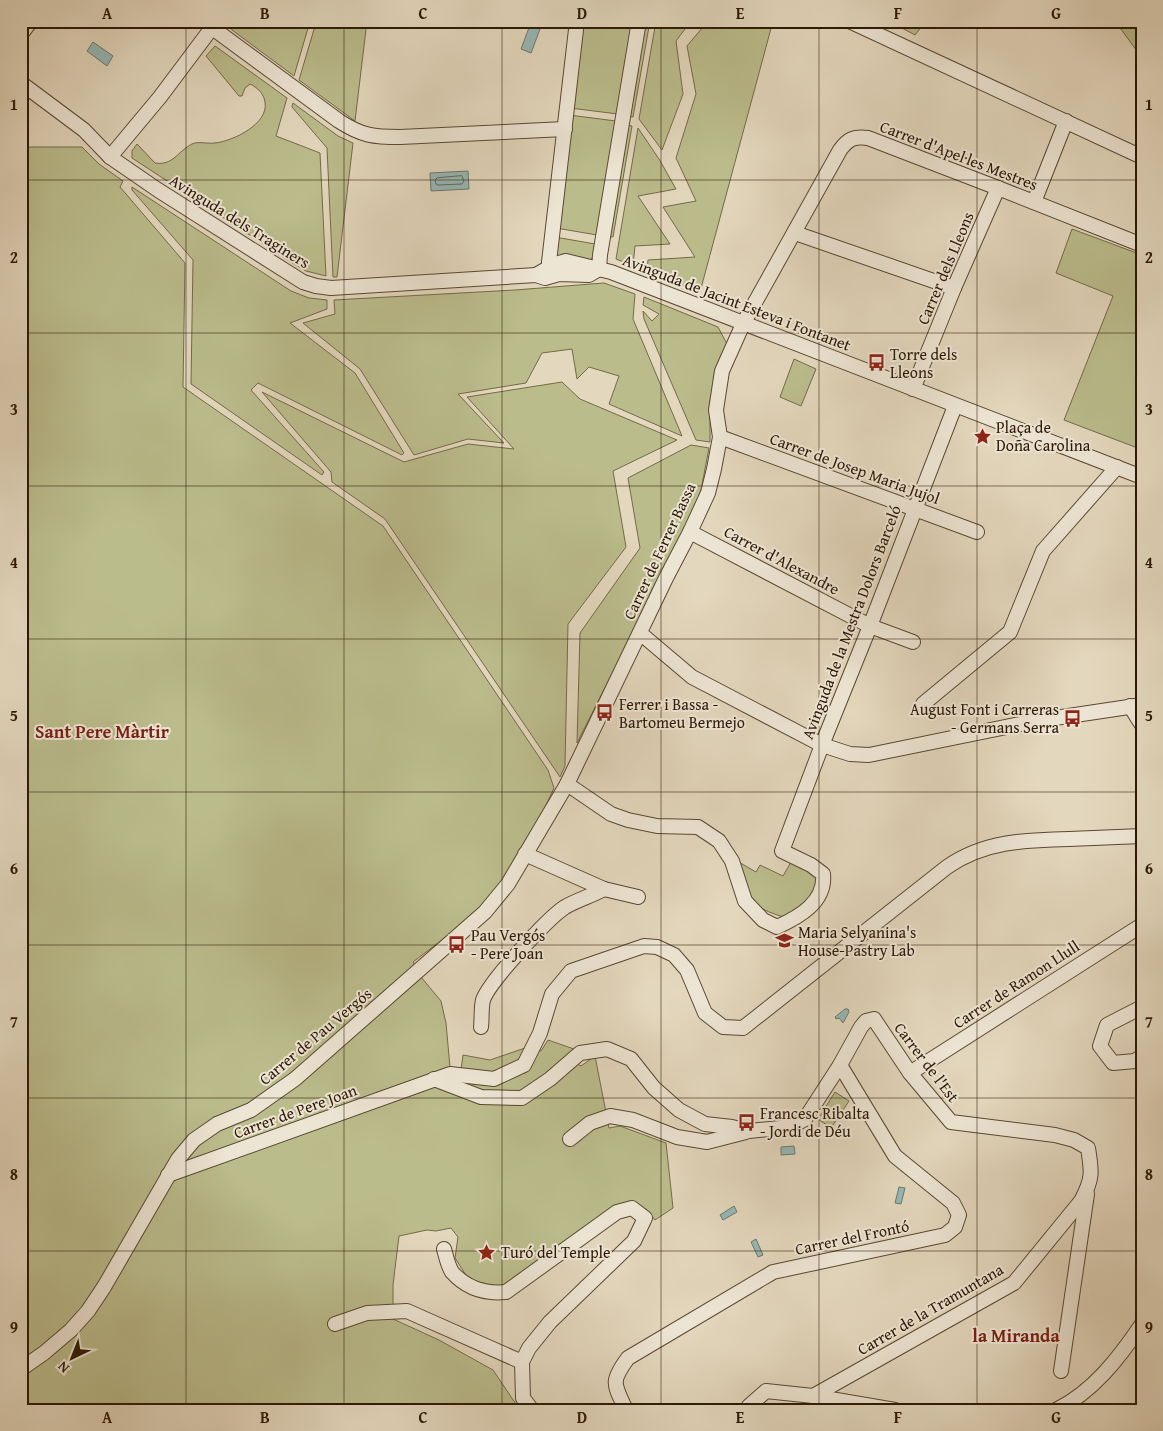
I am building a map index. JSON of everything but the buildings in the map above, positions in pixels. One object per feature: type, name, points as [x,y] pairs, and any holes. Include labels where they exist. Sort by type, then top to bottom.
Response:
[{"type":"street","points":[[21,34],[31,21]]},
{"type":"street","points":[[554,271],[549,262],[577,21]]},
{"type":"street","name":"Avinguda de Jacint Esteva i Fontanet","points":[[599,269],[639,21]]},
{"type":"street","points":[[849,21],[1142,156]]},
{"type":"street","points":[[110,157],[160,97],[211,24],[339,121],[363,134],[376,137],[400,137],[565,129]]},
{"type":"street","name":"Avinguda dels Traginers","points":[[21,83],[84,130],[110,157],[304,282],[331,288],[536,275]]},
{"type":"street","points":[[1034,202],[1066,121]]},
{"type":"street","name":"Carrer d'Apel·les Mestres","points":[[743,324],[840,150],[847,140],[859,137],[868,138],[1142,245]]},
{"type":"street","name":"Carrer dels Lleons","points":[[913,389],[954,288],[998,188]]},
{"type":"street","points":[[795,233],[954,288]]},
{"type":"street","name":"Avinguda de Jacint Esteva i Fontanet","points":[[536,275],[554,271],[560,262],[566,261],[625,277],[1142,477]]},
{"type":"street","name":"Carrer de Ferrer Bassa","points":[[567,784],[708,492],[720,437],[716,410],[722,371],[743,324]]},
{"type":"street","name":"Avinguda de la Mestra Dolors Barceló","points":[[567,784],[611,814],[628,820],[657,826],[698,827],[719,841],[732,861],[745,900],[763,920],[777,927],[796,918],[811,906],[822,889],[824,882],[823,874],[811,865],[782,851],[955,406]]},
{"type":"street","name":"Carrer de Josep Maria Jujol","points":[[720,437],[977,532]]},
{"type":"street","points":[[923,704],[1010,632],[1043,551],[1117,467]]},
{"type":"street","name":"Carrer d'Alexandre","points":[[690,532],[870,626],[913,642]]},
{"type":"street","points":[[640,633],[692,677],[822,745],[850,754],[869,755],[1035,721],[1136,705],[1142,724]]},
{"type":"street","name":"Carrer de Pau Vergós","points":[[21,1369],[44,1353],[71,1330],[88,1311],[104,1287],[168,1175],[178,1159],[194,1140],[216,1124],[251,1110],[295,1079],[485,912],[508,884],[567,784]]},
{"type":"street","name":"Carrer de Pere Joan","points":[[168,1175],[450,1074],[494,1079],[524,1065],[540,1034],[552,994],[571,971],[644,946],[657,947],[674,955],[687,970],[705,1013],[723,1027],[743,1028],[957,860],[984,849],[1018,841],[1142,836]]},
{"type":"street","points":[[525,854],[604,889],[638,897]]},
{"type":"street","points":[[481,1027],[483,1000],[494,981],[508,965],[547,923],[565,907],[604,889]]},
{"type":"street","name":"Carrer de Ramon Llull","points":[[910,1073],[1142,925]]},
{"type":"street","points":[[1142,1007],[1107,1025],[1100,1046],[1113,1063],[1135,1061],[1142,1056]]},
{"type":"street","name":"Carrer de l'Est","points":[[840,1065],[861,1027],[866,1021],[874,1019],[910,1073],[951,1122],[1074,1140]]},
{"type":"street","points":[[434,1080],[481,1097],[522,1098],[550,1079],[580,1053],[607,1049],[631,1059],[654,1088],[679,1110],[705,1124],[749,1131]]},
{"type":"street","points":[[570,1138],[590,1123],[610,1116],[633,1120],[677,1137],[707,1142],[749,1131],[790,1127],[805,1119],[840,1065]]},
{"type":"street","name":"Carrer del Frontó","points":[[626,1410],[615,1386],[616,1374],[628,1358],[773,1272],[945,1235],[955,1227],[959,1215],[953,1202],[895,1156],[840,1065]]},
{"type":"street","name":"Carrer de la Tramuntana","points":[[813,1396],[1014,1283],[1081,1201],[1088,1189],[1092,1172],[1088,1148],[1074,1140]]},
{"type":"street","points":[[1061,1371],[1088,1189]]},
{"type":"street","points":[[444,1249],[451,1271],[469,1287],[492,1293],[506,1292],[617,1212],[632,1208],[645,1218],[634,1241],[550,1322],[529,1348],[522,1362],[523,1398],[532,1410]]},
{"type":"street","points":[[335,1324],[367,1313],[407,1311],[522,1362]]},
{"type":"street","points":[[1058,1409],[1077,1399],[1102,1376],[1142,1324]]},
{"type":"street","points":[[749,1408],[766,1391],[813,1396],[895,1410]]},
{"type":"green space","points":[[233,21],[271,21],[271,24],[308,28],[294,76],[232,30],[230,27]]},
{"type":"green space","points":[[310,21],[367,21],[355,121],[299,80],[315,26]]},
{"type":"green space","points":[[581,21],[634,21],[618,114],[570,108]]},
{"type":"green space","points":[[644,21],[650,21],[633,117],[627,116]]},
{"type":"green space","points":[[656,21],[691,21],[676,41],[683,94],[662,150],[639,119]]},
{"type":"green space","points":[[708,21],[773,21],[700,292],[647,271],[648,260],[695,257],[663,207],[696,201],[676,158],[696,94],[687,46]]},
{"type":"green space","points":[[889,21],[926,21],[915,35]]},
{"type":"green space","points":[[1115,21],[1142,21],[1142,58]]},
{"type":"green space","points":[[215,46],[287,98],[276,136],[320,153],[326,276],[306,271],[294,264],[132,158],[132,151],[137,144],[155,163],[166,162],[192,144],[222,142],[240,135],[256,124],[265,110],[262,94],[250,84],[245,88],[242,96],[239,96],[206,56]]},
{"type":"green space","points":[[293,103],[338,136],[353,143],[337,277],[333,277],[327,148],[292,107]]},
{"type":"green space","points":[[569,115],[616,121],[597,235],[556,228]]},
{"type":"green space","points":[[626,125],[632,126],[613,237],[607,236]]},
{"type":"green space","points":[[638,128],[676,189],[638,196],[670,244],[635,246],[633,266],[616,259]]},
{"type":"green space","points":[[21,147],[82,147],[99,164],[123,181],[120,187],[185,263],[183,387],[383,526],[548,770],[554,788],[524,853],[477,913],[413,962],[421,977],[441,1001],[446,1023],[450,1067],[461,1070],[463,1055],[490,1060],[528,1047],[541,1051],[548,1040],[574,1049],[565,1058],[581,1066],[595,1056],[609,1128],[620,1126],[666,1143],[673,1208],[655,1220],[646,1209],[626,1206],[510,1286],[495,1289],[471,1283],[455,1258],[458,1237],[451,1228],[436,1231],[427,1230],[399,1236],[393,1285],[393,1319],[439,1340],[493,1370],[520,1410],[21,1410]]},
{"type":"green space","points":[[132,187],[291,291],[309,298],[327,300],[327,309],[290,323],[355,373],[404,453],[402,455],[258,383],[251,390],[324,472],[322,475],[191,384],[193,260],[132,190]]},
{"type":"green space","points":[[1072,229],[1142,255],[1142,430],[1135,447],[1064,420],[1113,296],[1056,273]]},
{"type":"green space","points":[[555,237],[595,244],[591,260],[561,259],[555,256]]},
{"type":"green space","points":[[604,283],[635,294],[633,319],[682,436],[609,404],[619,376],[589,367],[577,379],[572,349],[542,353],[526,383],[458,394],[504,443],[468,439],[414,455],[360,369],[303,323],[335,314],[334,300]]},
{"type":"green space","points":[[644,297],[718,327],[727,344],[716,371],[710,401],[710,442],[696,440],[644,319],[643,311],[652,321],[659,314],[643,305]]},
{"type":"green space","points":[[794,359],[816,369],[801,406],[780,397]]},
{"type":"green space","points":[[562,382],[580,399],[677,440],[613,471],[626,547],[568,624],[565,766],[560,777],[385,519],[332,482],[331,472],[262,392],[404,462],[468,444],[514,449],[467,397]]},
{"type":"green space","points":[[691,445],[709,448],[701,490],[688,523],[577,743],[580,633],[640,548],[628,478]]},
{"type":"green space","points":[[737,861],[756,872],[760,865],[783,876],[791,862],[816,872],[819,883],[810,902],[786,918],[763,909],[753,900],[746,888]]},
{"type":"green space","points":[[835,1092],[849,1101],[831,1128],[818,1119]]},
{"type":"water","points":[[530,25],[540,29],[531,53],[521,49]]},
{"type":"water","points":[[93,42],[113,56],[107,66],[87,51]]},
{"type":"water","points":[[468,171],[469,189],[431,191],[430,173]]},
{"type":"water","points":[[845,1009],[848,1009],[849,1012],[843,1023],[839,1018],[836,1019],[835,1017]]},
{"type":"water","points":[[794,1146],[795,1154],[781,1155],[781,1147]]},
{"type":"water","points":[[899,1187],[905,1188],[901,1204],[895,1203]]},
{"type":"water","points":[[734,1206],[737,1212],[723,1220],[720,1215]]},
{"type":"water","points":[[756,1239],[763,1255],[758,1257],[751,1242]]},
{"type":"place","name":"Torre dels Lleons","points":[[876,363]]},
{"type":"place","name":"Plaça de Doña Carolina","points":[[982,436]]},
{"type":"place","name":"Ferrer i Bassa - Bartomeu Bermejo","points":[[605,713]]},
{"type":"place","name":"August Font i Carreras - Germans Serra","points":[[1073,718]]},
{"type":"place","name":"Maria Selyanina's House-Pastry Lab","points":[[784,941]]},
{"type":"place","name":"Pau Vergós - Pere Joan","points":[[457,944]]},
{"type":"place","name":"Francesc Ribalta - Jordi de Déu","points":[[746,1122]]},
{"type":"place","name":"Turó del Temple","points":[[487,1252]]},
{"type":"district","name":"Sant Pere Màrtir","points":[[102,732]]},
{"type":"district","name":"la Miranda","points":[[1016,1336]]}]
